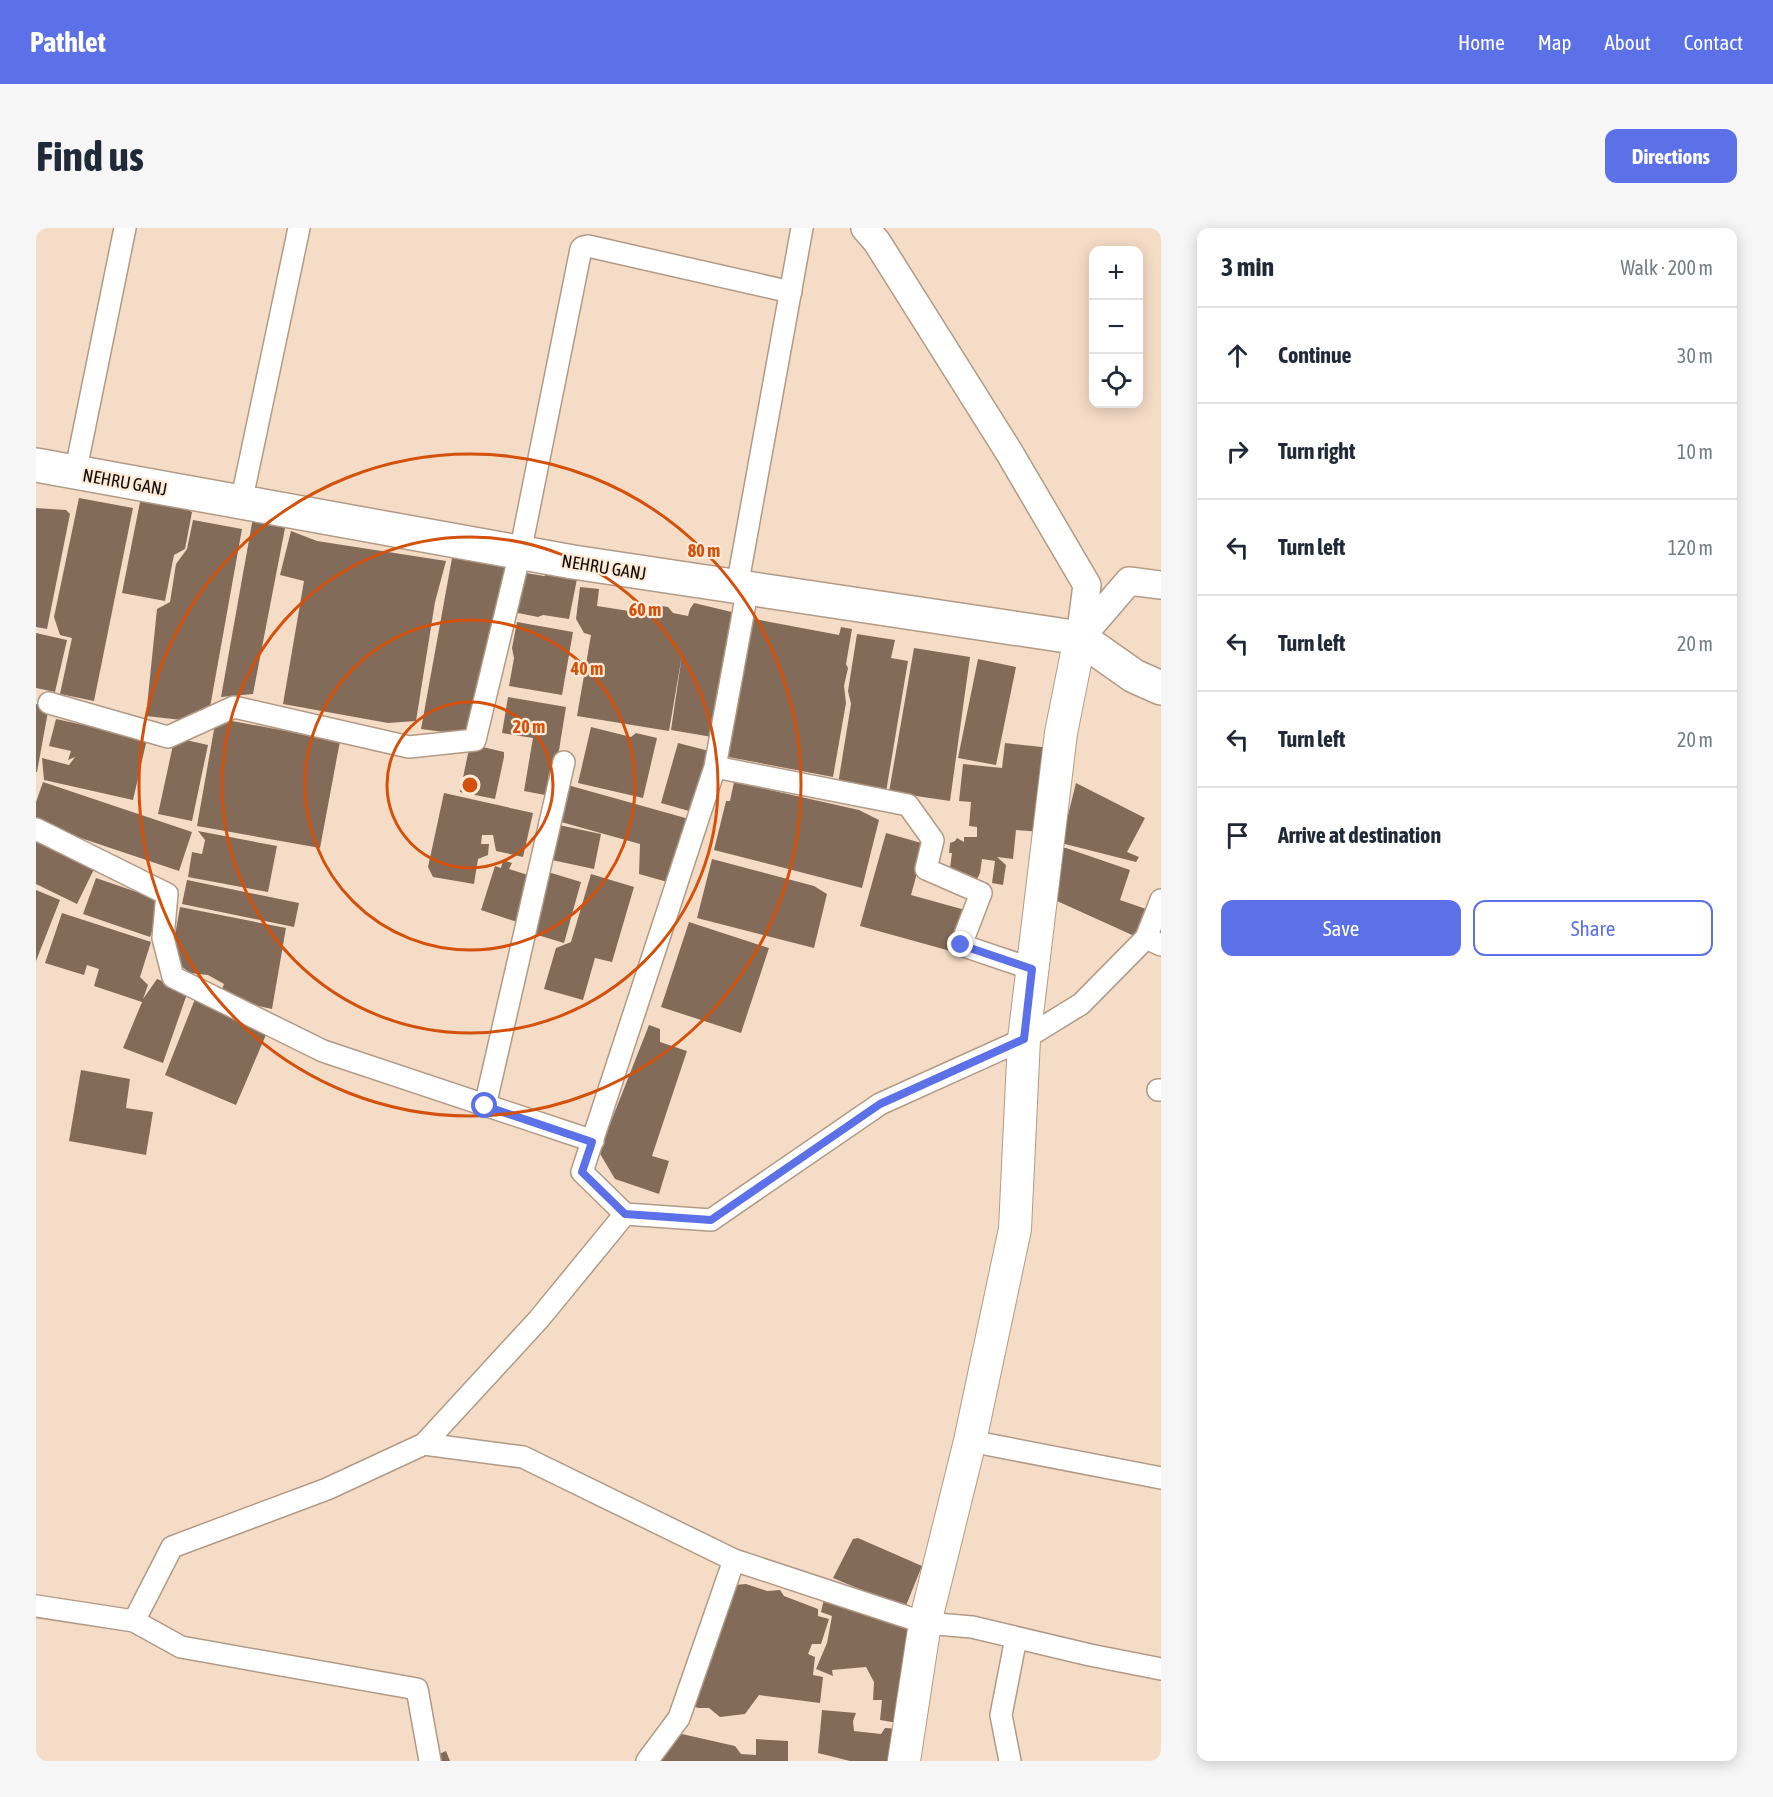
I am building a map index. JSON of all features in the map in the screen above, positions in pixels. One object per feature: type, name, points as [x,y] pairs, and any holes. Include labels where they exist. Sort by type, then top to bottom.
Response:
[{"type":"main road","name":"NEHRU GANJ","points":[[36,465],[75,474],[520,553],[1080,638],[1134,676],[1161,688]]},
{"type":"main road","points":[[904,1761],[925,1623],[970,1441],[1015,1229],[1024,1039],[1061,733],[1080,638]]},
{"type":"street","points":[[75,474],[125,228]]},
{"type":"street","points":[[241,503],[298,228]]},
{"type":"street","points":[[802,228],[742,587],[715,767],[582,1172],[625,1214],[711,1220],[880,1104],[1024,1039],[1081,1004],[1154,941],[1161,900]]},
{"type":"street","points":[[865,228],[877,242],[1009,452],[1087,585],[1080,638]]},
{"type":"street","points":[[49,703],[168,737],[234,707],[409,747],[475,740],[520,553],[581,249],[588,246],[791,292]]},
{"type":"street","points":[[1080,638],[1129,581],[1161,585]]},
{"type":"street","points":[[485,1106],[564,762]]},
{"type":"street","points":[[715,767],[908,806],[933,840],[926,869],[981,892],[961,945],[1032,969]]},
{"type":"street","points":[[36,829],[167,894],[163,938],[172,978],[323,1052],[592,1142]]},
{"type":"street","points":[[134,1621],[172,1546],[327,1489],[424,1444],[539,1319],[625,1214]]},
{"type":"street","points":[[970,1441],[1161,1478]]},
{"type":"street","points":[[424,1444],[523,1457],[734,1560],[925,1623],[972,1627],[1161,1669]]},
{"type":"street","points":[[647,1761],[679,1718],[734,1560]]},
{"type":"street","points":[[36,1606],[134,1621],[181,1647],[417,1689],[429,1761]]},
{"type":"street","points":[[1010,1761],[1001,1715],[1016,1638]]},
{"type":"building","points":[[141,497],[166,498],[192,512],[185,549],[174,555],[165,601],[122,593]]},
{"type":"building","points":[[79,498],[133,508],[94,701],[60,694],[72,638],[60,635],[54,617]]},
{"type":"building","points":[[36,508],[66,510],[70,514],[47,629],[36,627]]},
{"type":"building","points":[[254,512],[286,523],[253,694],[221,697]]},
{"type":"building","points":[[193,520],[242,529],[209,713],[182,720],[146,716],[157,609],[170,602],[176,564],[187,549]]},
{"type":"building","points":[[291,531],[317,541],[446,561],[435,602],[416,721],[388,723],[283,704],[304,581],[280,575]]},
{"type":"building","points":[[454,547],[512,559],[467,735],[421,729]]},
{"type":"building","points":[[520,572],[544,576],[549,573],[577,579],[569,619],[543,615],[538,617],[513,612]]},
{"type":"building","points":[[580,587],[599,589],[597,606],[648,614],[649,604],[668,607],[673,613],[688,616],[694,603],[736,613],[718,738],[671,730],[682,655],[669,731],[577,716],[591,635],[584,633],[576,619]]},
{"type":"building","points":[[749,618],[839,635],[841,627],[852,629],[844,686],[846,703],[833,777],[723,756]]},
{"type":"building","points":[[517,622],[573,632],[562,695],[509,686]]},
{"type":"building","points":[[36,633],[67,640],[55,692],[36,688]]},
{"type":"building","points":[[857,634],[895,640],[891,658],[908,661],[886,792],[838,784],[851,704],[848,691]]},
{"type":"building","points":[[914,648],[970,657],[950,801],[889,792]]},
{"type":"building","points":[[978,659],[1016,667],[996,765],[958,758]]},
{"type":"building","points":[[508,697],[566,707],[555,775],[549,774],[545,795],[524,791],[533,738],[502,733]]},
{"type":"building","points":[[36,704],[49,706],[37,772],[36,772]]},
{"type":"building","points":[[216,718],[340,741],[320,848],[197,826]]},
{"type":"building","points":[[56,719],[147,739],[133,800],[44,780],[42,758],[69,765],[75,757],[68,760],[71,751],[49,746]]},
{"type":"building","points":[[591,727],[631,737],[636,733],[657,738],[643,798],[578,783]]},
{"type":"building","points":[[177,738],[208,745],[192,821],[158,814],[173,745]]},
{"type":"building","points":[[678,743],[713,752],[696,813],[661,803]]},
{"type":"building","points":[[1005,743],[1051,748],[1042,832],[1016,830],[1013,859],[997,857],[1006,865],[1003,885],[992,883],[995,861],[982,859],[977,879],[949,875],[952,853],[949,853],[950,843],[957,838],[964,842],[964,837],[977,837],[977,827],[969,826],[971,802],[959,801],[963,764],[1002,768]]},
{"type":"building","points":[[470,744],[504,752],[495,799],[460,792]]},
{"type":"building","points":[[43,782],[192,832],[179,871],[36,823],[36,802]]},
{"type":"building","points":[[734,782],[859,810],[879,820],[862,888],[714,850],[726,801],[730,801]]},
{"type":"building","points":[[1076,783],[1145,818],[1127,852],[1139,857],[1136,862],[1061,843]]},
{"type":"building","points":[[564,784],[689,819],[671,883],[639,874],[640,844],[554,820]]},
{"type":"building","points":[[444,793],[533,813],[523,857],[496,851],[493,835],[482,835],[481,844],[489,844],[488,855],[478,859],[474,884],[433,877],[428,867]]},
{"type":"building","points":[[554,824],[601,834],[594,869],[547,859]]},
{"type":"building","points":[[198,831],[277,846],[268,892],[188,877],[192,852],[202,854],[205,840]]},
{"type":"building","points":[[886,833],[925,844],[911,895],[965,910],[954,952],[860,926]]},
{"type":"building","points":[[36,837],[96,865],[77,904],[36,884]]},
{"type":"building","points":[[1060,848],[1130,870],[1120,900],[1149,910],[1141,939],[1057,901]]},
{"type":"building","points":[[712,859],[814,886],[827,894],[814,948],[697,918]]},
{"type":"building","points":[[503,860],[512,863],[509,869],[531,876],[517,922],[481,910],[495,866],[501,868]]},
{"type":"building","points":[[548,872],[581,882],[564,943],[531,933]]},
{"type":"building","points":[[591,874],[634,887],[612,962],[595,958],[583,1000],[544,989],[556,948],[571,942]]},
{"type":"building","points":[[96,878],[163,901],[150,937],[83,914]]},
{"type":"building","points":[[187,880],[299,903],[294,927],[182,904]]},
{"type":"building","points":[[36,890],[60,900],[36,961]]},
{"type":"building","points":[[180,907],[286,928],[272,1009],[219,997],[224,984],[208,975],[190,973],[171,958]]},
{"type":"building","points":[[62,913],[151,942],[140,977],[148,985],[143,999],[157,979],[188,991],[163,1063],[123,1048],[142,1002],[94,986],[99,969],[87,965],[84,975],[45,963]]},
{"type":"building","points":[[689,922],[769,948],[741,1033],[661,1007]]},
{"type":"building","points":[[195,999],[268,1030],[236,1105],[165,1075]]},
{"type":"building","points":[[649,1025],[660,1029],[660,1042],[687,1051],[652,1156],[669,1161],[659,1194],[615,1179],[599,1152]]},
{"type":"building","points":[[81,1070],[130,1079],[126,1108],[153,1112],[146,1155],[69,1141]]},
{"type":"building","points":[[858,1538],[922,1566],[905,1608],[833,1578],[853,1539]]},
{"type":"building","points":[[746,1584],[767,1591],[780,1590],[784,1596],[818,1609],[818,1616],[829,1619],[821,1644],[812,1644],[808,1654],[815,1657],[813,1675],[823,1677],[820,1703],[759,1695],[745,1714],[720,1717],[709,1708],[690,1706],[708,1646],[716,1648],[720,1633],[715,1632],[735,1585]]},
{"type":"building","points":[[824,1599],[914,1626],[904,1724],[880,1720],[882,1700],[873,1700],[874,1682],[866,1667],[832,1670],[833,1676],[816,1669],[827,1643],[832,1616],[821,1612]]},
{"type":"building","points":[[822,1710],[856,1713],[853,1721],[854,1731],[881,1734],[885,1728],[901,1729],[897,1761],[850,1761],[818,1753]]},
{"type":"building","points":[[673,1732],[735,1746],[741,1754],[756,1755],[756,1739],[788,1741],[788,1761],[659,1761]]},
{"type":"building","points":[[446,1751],[450,1761],[440,1761],[437,1755]]},
{"type":"route","points":[[485,1106],[592,1142],[582,1172],[625,1214],[711,1220],[880,1104],[1024,1039],[1032,969],[961,945]]}]
